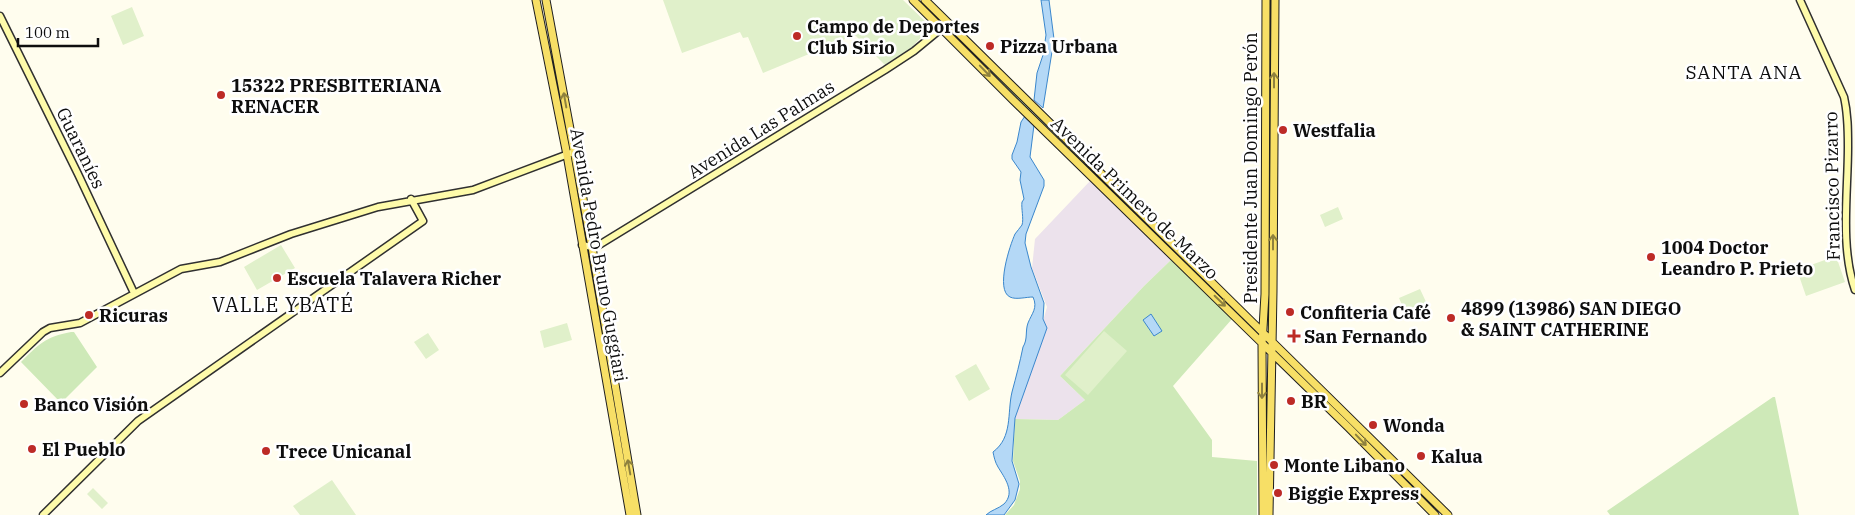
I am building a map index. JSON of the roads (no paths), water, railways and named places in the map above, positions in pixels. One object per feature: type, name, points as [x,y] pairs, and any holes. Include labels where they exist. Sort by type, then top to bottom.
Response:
[{"type":"main road","name":"Avenida Pedro Bruno Guggiari","points":[[536,0],[592,247],[638,515]]},
{"type":"main road","name":"Avenida Pedro Bruno Guggiari","points":[[546,0],[571,153],[582,245],[630,515]]},
{"type":"main road","points":[[913,0],[945,25]]},
{"type":"main road","points":[[925,0],[945,25]]},
{"type":"main road","name":"Presidente Juan Domingo Perón","points":[[1263,515],[1266,0]]},
{"type":"main road","name":"Presidente Juan Domingo Perón","points":[[1269,515],[1275,0]]},
{"type":"main road","name":"Francisco Pizarro","points":[[1800,0],[1847,107],[1846,244],[1855,290]]},
{"type":"main road","name":"Guaraníes","points":[[0,16],[134,293]]},
{"type":"main road","name":"Avenida Primero de Marzo","points":[[945,25],[1035,108],[1263,337]]},
{"type":"main road","name":"Avenida Primero de Marzo","points":[[945,25],[1032,119],[1263,337]]},
{"type":"main road","name":"Avenida Las Palmas","points":[[592,247],[599,245],[668,204],[878,75],[914,51],[945,25]]},
{"type":"main road","points":[[0,373],[43,332],[50,328],[80,323],[181,269],[220,262],[290,234],[378,207],[412,199],[473,190],[571,153]]},
{"type":"main road","points":[[1266,167],[1274,167]]},
{"type":"main road","points":[[42,515],[138,420],[423,221],[412,199]]},
{"type":"main road","points":[[582,245],[592,247]]},
{"type":"main road","points":[[1263,337],[1435,515]]},
{"type":"main road","points":[[1271,346],[1448,515]]},
{"type":"water","points":[[1041,0],[1049,0],[1054,39],[1043,108],[1034,100],[1037,73],[1043,55],[1046,35]]},
{"type":"water","points":[[1025,116],[1034,125],[1030,157],[1044,180],[1044,186],[1026,234],[1025,243],[1031,267],[1044,303],[1043,319],[1047,328],[1015,418],[1012,461],[1019,484],[1015,500],[1004,515],[986,515],[1004,504],[1009,495],[1008,485],[996,463],[993,452],[1004,439],[1012,392],[1027,326],[1035,307],[1033,297],[1012,298],[1006,293],[1004,286],[1005,267],[1010,248],[1015,234],[1023,223],[1022,202],[1024,199],[1020,180],[1021,172],[1012,159],[1012,155],[1021,122]]},
{"type":"water","points":[[1151,314],[1162,331],[1154,336],[1143,320]]},
{"type":"place","name":"Campo de Deportes Club Sirio","points":[[797,36]]},
{"type":"place","name":"Pizza Urbana","points":[[990,46]]},
{"type":"place","name":"15322 PRESBITERIANA RENACER","points":[[221,95]]},
{"type":"place","name":"Westfalia","points":[[1283,130]]},
{"type":"place","name":"1004 Doctor Leandro P. Prieto","points":[[1651,257]]},
{"type":"place","name":"Escuela Talavera Richer","points":[[277,278]]},
{"type":"place","name":"Confiteria Café","points":[[1290,312]]},
{"type":"place","name":"Ricuras","points":[[89,315]]},
{"type":"place","name":"4899 (13986) SAN DIEGO & SAINT CATHERINE","points":[[1451,318]]},
{"type":"place","name":"San Fernando","points":[[1294,336]]},
{"type":"place","name":"BR","points":[[1291,401]]},
{"type":"place","name":"Banco Visión","points":[[24,404]]},
{"type":"place","name":"Wonda","points":[[1373,425]]},
{"type":"place","name":"El Pueblo","points":[[32,449]]},
{"type":"place","name":"Trece Unicanal","points":[[266,451]]},
{"type":"place","name":"Kalua","points":[[1421,456]]},
{"type":"place","name":"Monte Libano","points":[[1274,465]]},
{"type":"place","name":"Biggie Express","points":[[1278,493]]},
{"type":"district","name":"SANTA ANA","points":[[1744,72]]},
{"type":"district","name":"VALLE YBATÉ","points":[[283,304]]}]
